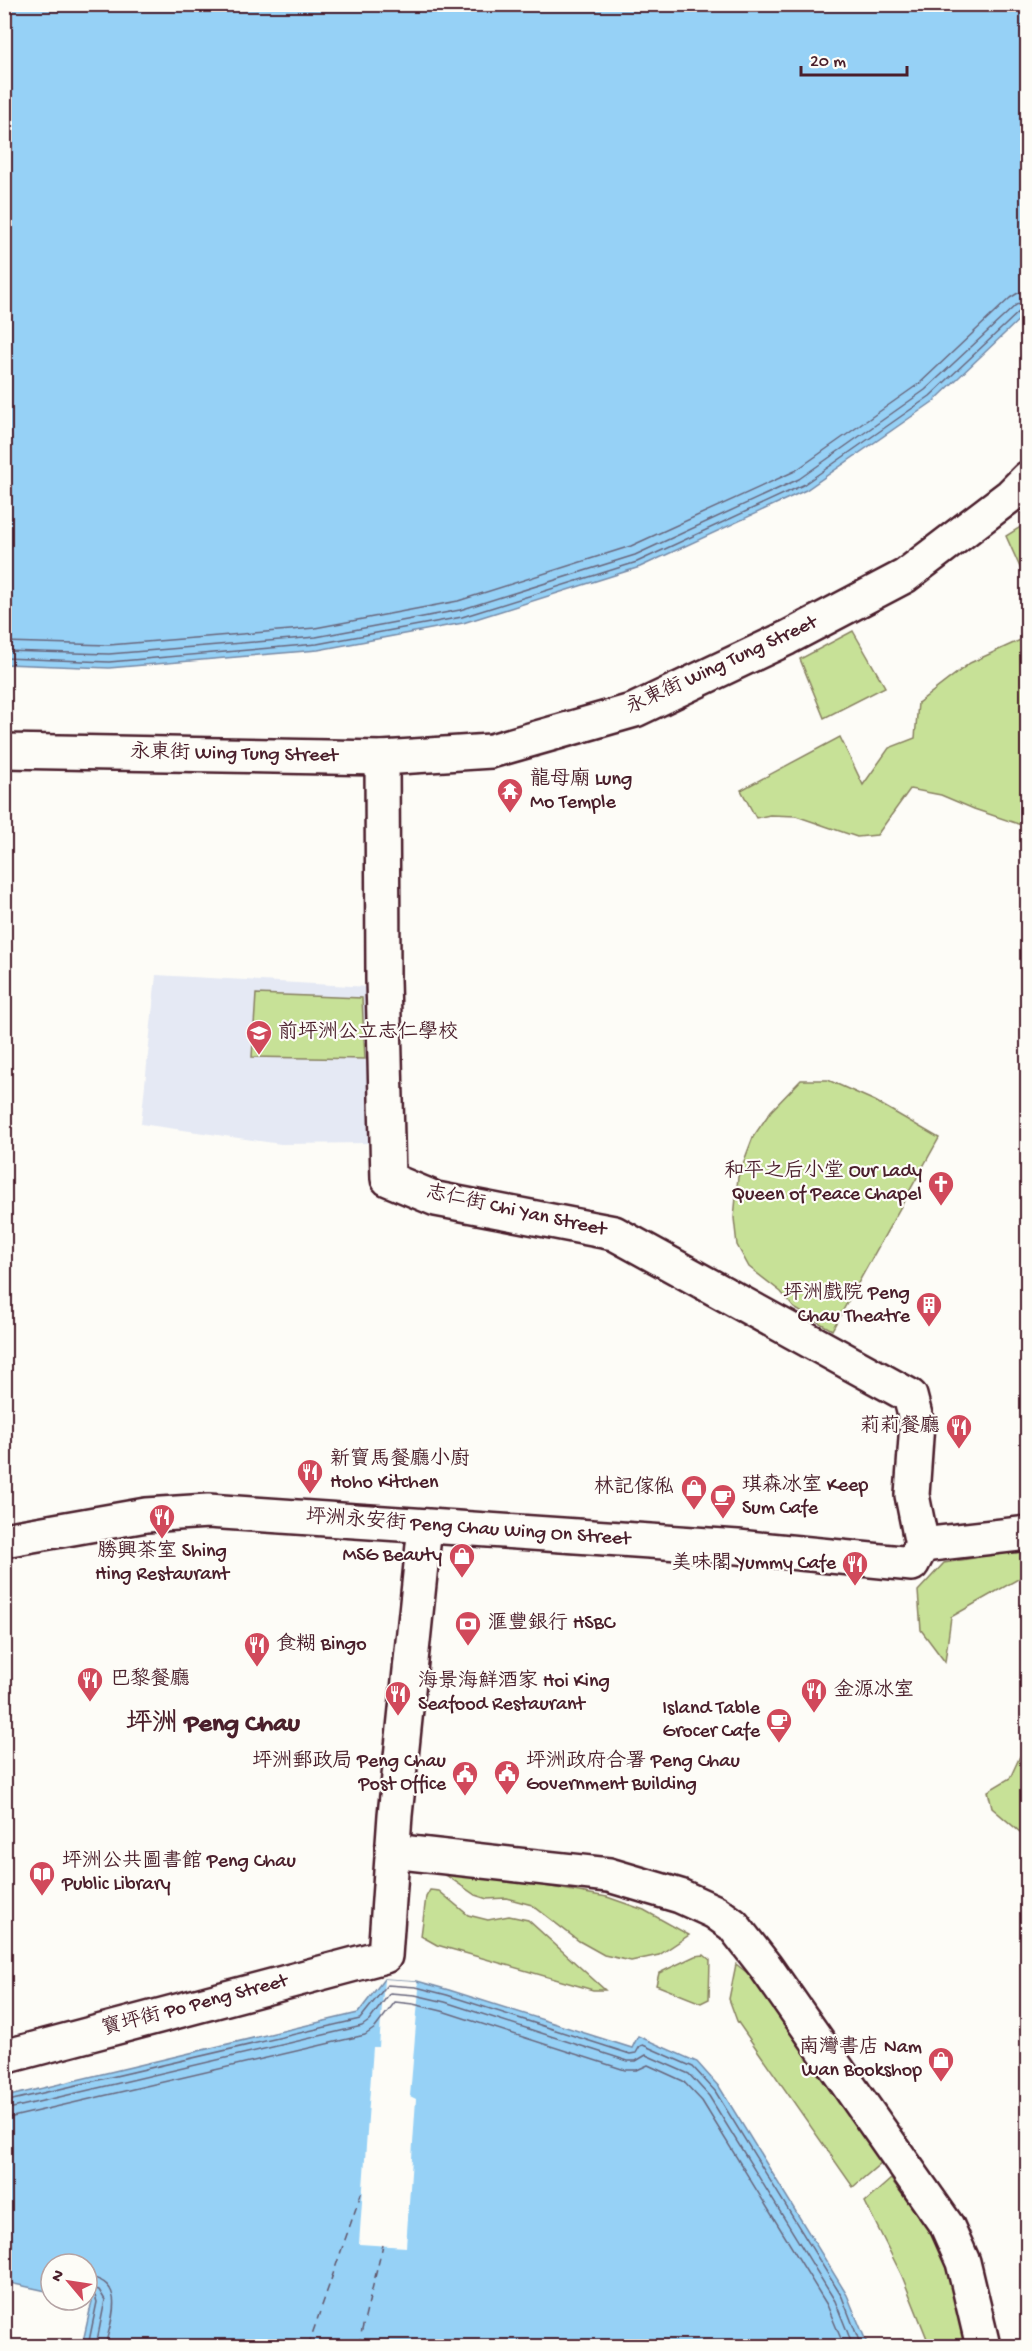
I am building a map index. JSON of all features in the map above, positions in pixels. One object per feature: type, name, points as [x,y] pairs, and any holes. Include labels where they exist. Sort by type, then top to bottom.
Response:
[{"type":"street","name":"永東街 Wing Tung Street","points":[[4,751],[382,758],[491,751],[635,710],[787,638],[905,576],[1011,495],[1028,477]]},
{"type":"street","name":"志仁街 Chi Yan Street","points":[[382,758],[383,979],[388,1179],[436,1199],[614,1233],[910,1396],[917,1423],[912,1495],[922,1545]]},
{"type":"street","name":"坪洲永安街 Peng Chau Wing On Street","points":[[4,1540],[146,1515],[208,1511],[738,1547],[912,1563],[922,1545]]},
{"type":"street","points":[[425,1526],[392,1851],[609,1875],[680,1896],[715,1912],[733,1925],[765,1966],[946,2226],[963,2262],[983,2346]]},
{"type":"street","points":[[922,1545],[1028,1533]]},
{"type":"street","name":"寶坪街 Po Peng Street","points":[[4,2057],[385,1956],[392,1851]]},
{"type":"shaded area","name":"前坪洲公立志仁學校","points":[[156,975],[369,987],[371,1143],[281,1144],[141,1124]]},
{"type":"green space","points":[[1027,523],[1027,583],[1006,536]]},
{"type":"green space","points":[[853,631],[885,687],[824,718],[800,659]]},
{"type":"green space","points":[[1027,637],[1027,827],[941,795],[910,789],[877,835],[857,837],[796,816],[770,815],[756,818],[741,790],[840,737],[863,785],[889,748],[915,738],[918,703],[970,663]]},
{"type":"green space","points":[[256,994],[362,998],[365,1059],[252,1057]]},
{"type":"green space","points":[[801,1080],[828,1080],[875,1101],[939,1138],[832,1330],[794,1308],[781,1292],[749,1267],[737,1245],[734,1218],[738,1177],[753,1137],[771,1111]]},
{"type":"green space","points":[[1027,1536],[1027,1574],[951,1617],[945,1662],[921,1630],[918,1591],[944,1563],[979,1557],[991,1537]]},
{"type":"green space","points":[[1027,1752],[1028,1838],[992,1808],[988,1791],[1010,1778],[1021,1754]]},
{"type":"green space","points":[[446,1868],[607,1897],[644,1910],[689,1935],[659,1955],[631,1961],[604,1955],[579,1941],[532,1905],[506,1898],[487,1899],[475,1895],[446,1875]]},
{"type":"green space","points":[[430,1890],[439,1891],[468,1915],[488,1920],[509,1916],[528,1920],[605,1990],[593,1990],[437,1945],[421,1936],[426,1897]]},
{"type":"green space","points":[[704,1955],[710,1960],[709,1999],[701,2003],[656,1985],[659,1973],[695,1956]]},
{"type":"green space","points":[[736,1964],[760,1983],[882,2162],[853,2187],[737,2021],[729,1999]]},
{"type":"green space","points":[[891,2179],[937,2242],[953,2274],[968,2346],[930,2346],[902,2276],[865,2202]]},
{"type":"water","points":[[5,4],[1027,5],[1027,312],[934,401],[806,490],[640,567],[463,623],[318,650],[109,668],[5,664]]},
{"type":"water","points":[[384,1979],[417,1981],[632,2048],[638,2036],[697,2062],[720,2088],[847,2295],[868,2346],[82,2346],[90,2312],[99,2312],[99,2252],[39,2252],[39,2289],[5,2282],[5,2097],[358,2013]]},
{"type":"pier","points":[[384,1979],[417,1981],[419,1989],[410,2096],[416,2099],[406,2247],[359,2244],[373,2047],[379,2047]]},
{"type":"ferry route","points":[[308,2346],[363,2188]]},
{"type":"ferry route","points":[[358,2346],[383,2245]]},
{"type":"place","name":"龍母廟 Lung Mo Temple","points":[[510,814]]},
{"type":"place","name":"前坪洲公立志仁學校","points":[[259,1056]]},
{"type":"place","name":"和平之后小堂 Our Lady Queen of Peace Chapel","points":[[941,1207]]},
{"type":"place","name":"坪洲戲院 Peng Chau Theatre","points":[[929,1328]]},
{"type":"place","name":"莉莉餐廳","points":[[959,1450]]},
{"type":"place","name":"新寶馬餐廳小廚 Hoho Kitchen","points":[[310,1495]]},
{"type":"place","name":"林記傢俬","points":[[694,1511]]},
{"type":"place","name":"琪森冰室 Keep Sum Cafe","points":[[723,1520]]},
{"type":"place","name":"勝興茶室 Shing Hing Restaurant","points":[[162,1540]]},
{"type":"place","name":"MSG Beauty","points":[[462,1579]]},
{"type":"place","name":"美味閣 Yummy Cafe","points":[[855,1587]]},
{"type":"place","name":"滙豐銀行 HSBC","points":[[468,1647]]},
{"type":"place","name":"食糊 Bingo","points":[[257,1668]]},
{"type":"place","name":"巴黎餐廳","points":[[90,1703]]},
{"type":"place","name":"金源冰室","points":[[814,1714]]},
{"type":"place","name":"海景海鮮酒家 Hoi King Seafood Restaurant","points":[[398,1717]]},
{"type":"place","name":"Island Table Grocer Cafe","points":[[779,1744]]},
{"type":"place","name":"坪洲政府合署 Peng Chau Government Building","points":[[507,1796]]},
{"type":"place","name":"坪洲郵政局 Peng Chau Post Office","points":[[465,1797]]},
{"type":"place","name":"坪洲公共圖書館 Peng Chau Public Library","points":[[42,1897]]},
{"type":"place","name":"南灣書店 Nam Wan Bookshop","points":[[941,2083]]},
{"type":"district","name":"坪洲 Peng Chau","points":[[213,1725]]}]
